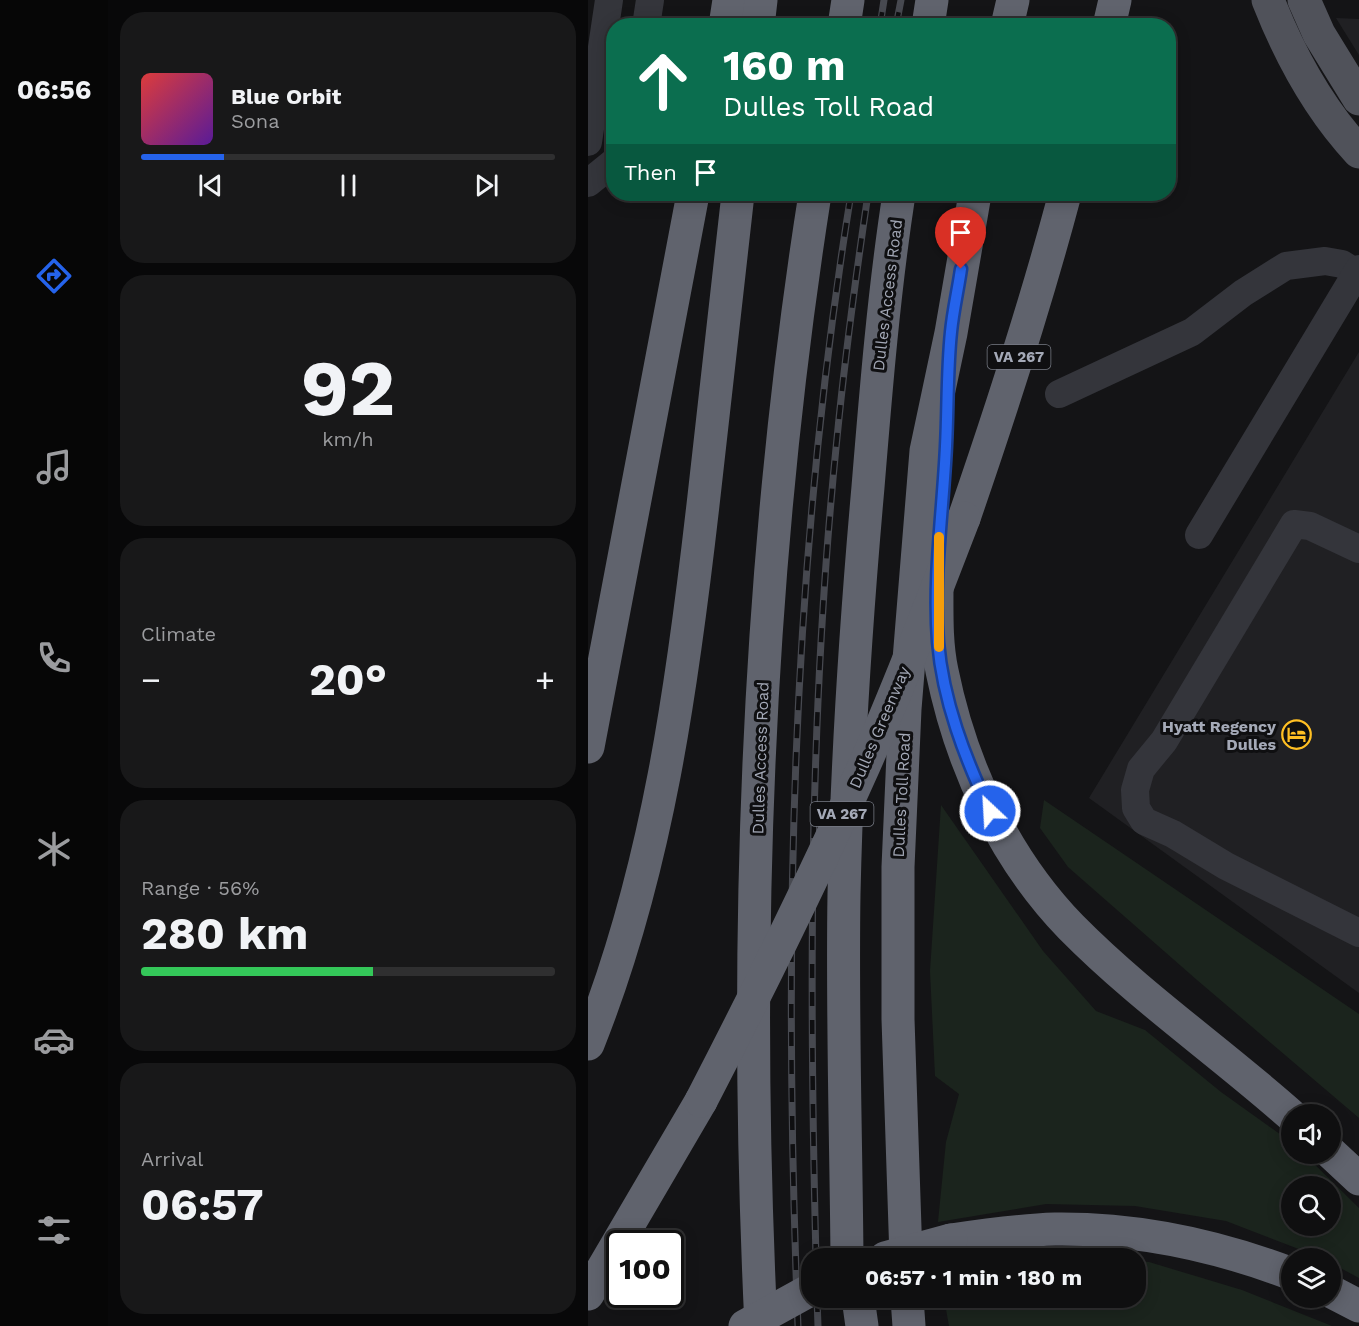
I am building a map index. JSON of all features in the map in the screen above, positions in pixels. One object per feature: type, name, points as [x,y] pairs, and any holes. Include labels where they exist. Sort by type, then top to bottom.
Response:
[{"type":"highway","points":[[726,18],[729,0]]},
{"type":"highway","points":[[759,18],[761,0]]},
{"type":"highway","points":[[845,18],[848,0]]},
{"type":"highway","points":[[930,18],[933,0]]},
{"type":"highway","points":[[1009,18],[1013,0]]},
{"type":"highway","points":[[1111,18],[1116,0]]},
{"type":"highway","points":[[588,747],[692,201]]},
{"type":"highway","points":[[588,1044],[616,968],[633,912],[657,814],[680,693],[737,201]]},
{"type":"highway","name":"Dulles Access Road","points":[[759,1326],[752,1027],[760,727],[769,584],[779,487],[802,282],[815,201]]},
{"type":"highway","name":"Dulles Access Road","points":[[847,1248],[844,1108],[844,892],[854,664],[881,328],[898,201]]},
{"type":"highway","name":"Dulles Toll Road","points":[[906,1248],[898,1019],[898,867],[905,709],[926,451],[951,333],[974,201]]},
{"type":"highway","name":"Dulles Greenway","points":[[588,1294],[701,1101],[765,976],[864,765],[964,518],[1014,373],[1063,201]]},
{"type":"highway","points":[[951,333],[937,568],[938,642],[942,670],[956,728],[979,786],[1020,862],[1070,926],[1121,974],[1281,1107]]},
{"type":"highway","points":[[1341,1162],[1359,1179]]},
{"type":"highway","points":[[847,1193],[853,1248]]},
{"type":"highway","points":[[922,1248],[951,1240],[1054,1229],[1118,1232],[1173,1239],[1210,1247],[1281,1270]]},
{"type":"highway","points":[[745,1326],[801,1295]]},
{"type":"highway","points":[[1341,1297],[1359,1306]]},
{"type":"highway","points":[[848,1308],[848,1326]]},
{"type":"highway","points":[[859,1308],[862,1326]]},
{"type":"highway","points":[[908,1308],[909,1326]]},
{"type":"main road","points":[[1268,0],[1302,75],[1318,101],[1359,152]]},
{"type":"main road","points":[[1304,0],[1325,44],[1359,99]]},
{"type":"street","points":[[606,18],[609,0]]},
{"type":"street","points":[[647,18],[650,0]]},
{"type":"street","points":[[588,142],[606,20]]},
{"type":"street","points":[[588,183],[606,168]]},
{"type":"street","points":[[1059,394],[1192,332],[1243,293],[1286,266],[1325,261],[1342,264],[1358,271],[1199,535]]},
{"type":"street","points":[[1359,549],[1310,526],[1294,524],[1164,741],[1141,769],[1135,790],[1136,808],[1144,821],[1173,834],[1226,866],[1359,933]]},
{"type":"shaded area","points":[[1336,18],[1359,19],[1359,55]]},
{"type":"shaded area","points":[[1359,352],[1359,993],[1089,798]]},
{"type":"shaded area","points":[[1044,800],[1359,1014],[1359,1118],[1068,867],[1040,828]]},
{"type":"shaded area","points":[[941,805],[1043,951],[1096,1011],[1145,1030],[1221,1092],[1281,1135],[1281,1164],[1314,1164],[1326,1176],[1281,1176],[1281,1236],[1341,1236],[1341,1190],[1359,1208],[1359,1278],[1341,1268],[1341,1248],[1296,1248],[1226,1221],[1135,1206],[1046,1204],[938,1222],[946,1142],[959,1094],[935,1076],[930,971]]},
{"type":"shaded area","points":[[1146,1262],[1242,1290],[1281,1306],[1281,1308],[1287,1308],[1332,1326],[949,1326],[946,1308],[1146,1308]]},
{"type":"railway","points":[[881,18],[884,0]]},
{"type":"railway","points":[[898,18],[901,0]]},
{"type":"railway","points":[[798,1326],[791,1042],[796,758],[803,617],[815,476],[831,335],[850,201]]},
{"type":"railway","points":[[816,1248],[812,951],[816,745],[828,540],[840,407],[867,201]]},
{"type":"railway","points":[[817,1308],[818,1326]]},
{"type":"slow traffic","points":[[939,537],[937,589],[939,647]]},
{"type":"place","name":"Hyatt Regency Dulles","points":[[1297,735]]},
{"type":"route","points":[[961,269],[951,333],[938,553],[938,642],[942,670],[956,728],[990,811]]}]
